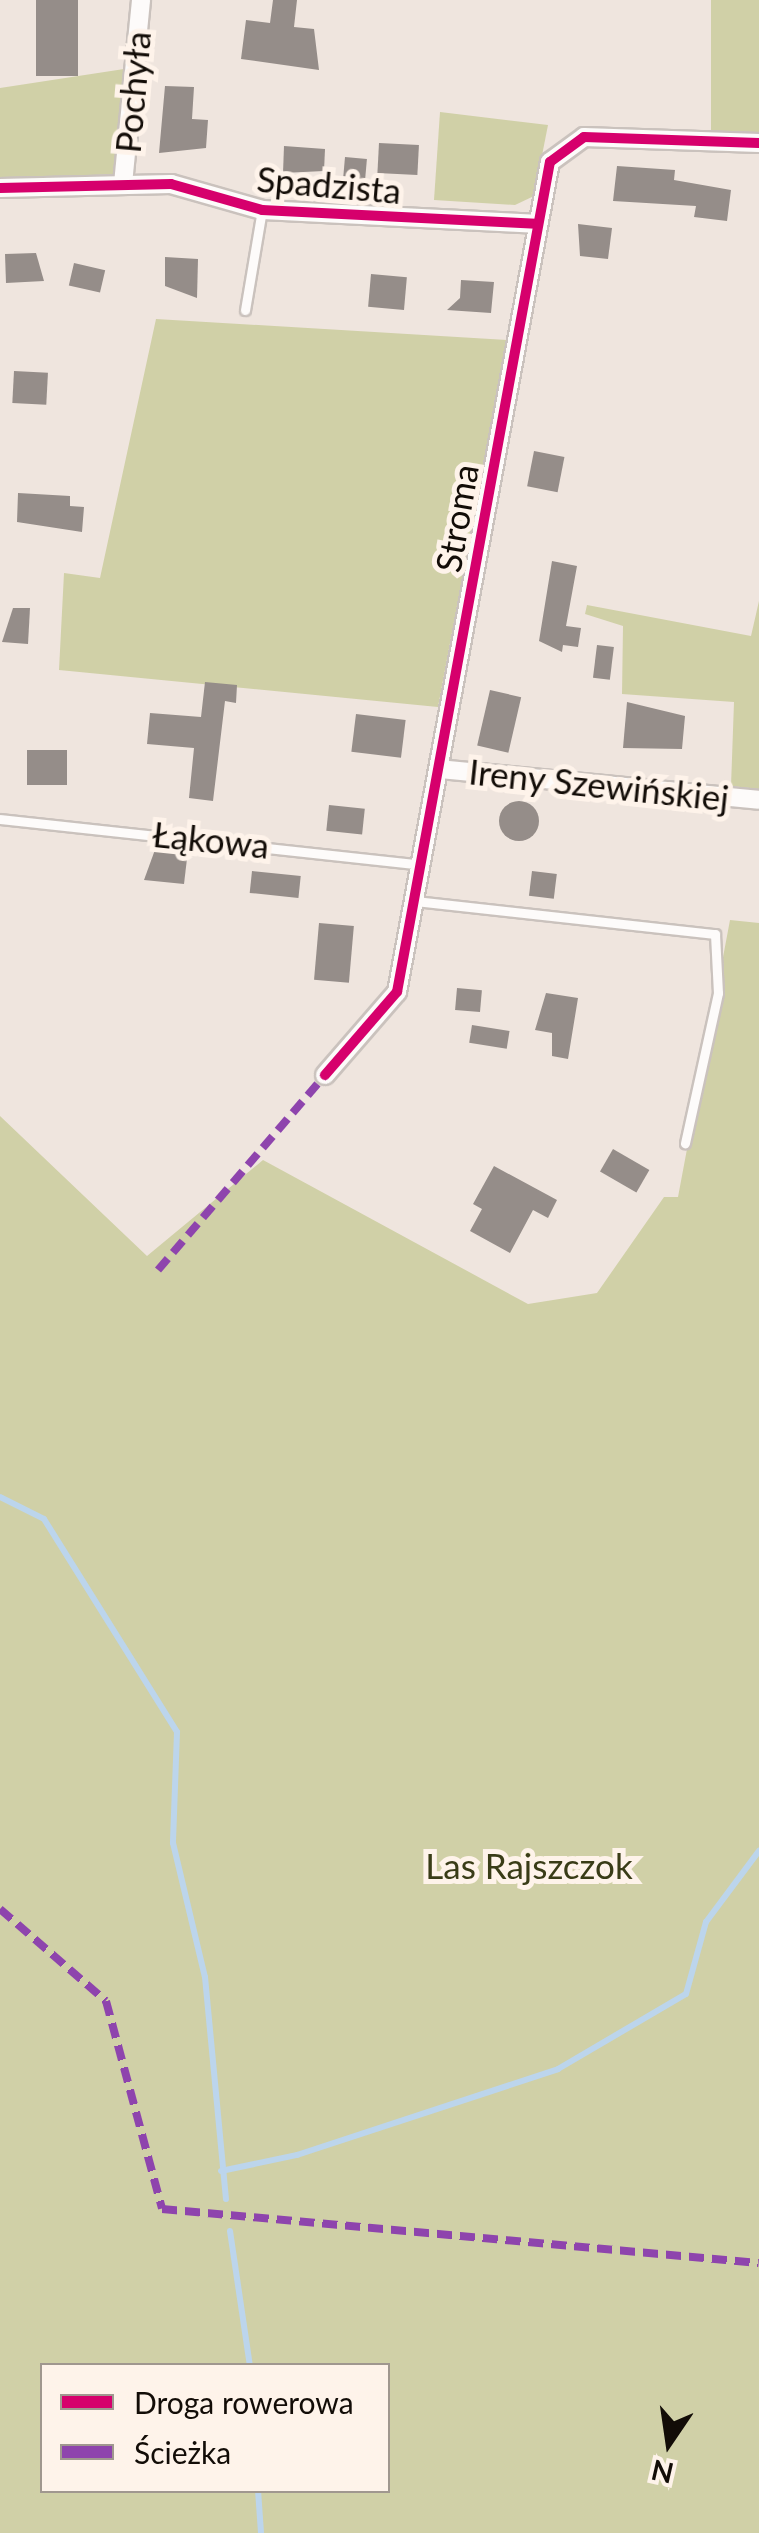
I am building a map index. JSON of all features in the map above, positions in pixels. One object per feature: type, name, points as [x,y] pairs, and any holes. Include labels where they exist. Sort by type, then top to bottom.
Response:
[{"type":"street","name":"Pochyła","points":[[123,184],[140,0]]},
{"type":"street","name":"Stroma","points":[[325,1075],[398,992],[550,162],[570,142],[609,136],[759,143]]},
{"type":"street","name":"Spadzista","points":[[0,188],[170,184],[262,210],[536,224]]},
{"type":"street","name":"Ireny Szewińskiej","points":[[439,769],[759,800]]},
{"type":"lane","points":[[244,310],[262,210]]},
{"type":"lane","name":"Łąkowa","points":[[0,819],[421,865]]},
{"type":"lane","points":[[414,900],[715,934],[718,993],[685,1143]]},
{"type":"green space","points":[[711,0],[759,0],[759,134],[711,134]]},
{"type":"green space","points":[[124,69],[116,174],[0,180],[0,88]]},
{"type":"green space","points":[[440,112],[548,125],[534,196],[515,205],[434,200]]},
{"type":"green space","points":[[156,319],[507,340],[438,707],[59,670],[64,573],[100,578]]},
{"type":"green space","points":[[759,601],[759,789],[731,786],[734,702],[622,694],[623,626],[585,614],[587,605],[751,636]]},
{"type":"green space","name":"Las Rajszczok","points":[[730,920],[759,923],[759,2533],[0,2533],[0,1116],[147,1256],[263,1160],[528,1304],[597,1293],[664,1197],[678,1197]]},
{"type":"building","points":[[36,0],[78,0],[78,76],[36,76]]},
{"type":"building","points":[[273,0],[297,0],[294,27],[314,29],[319,70],[241,59],[246,20],[270,23]]},
{"type":"building","points":[[165,86],[194,87],[192,119],[208,120],[206,148],[159,153]]},
{"type":"building","points":[[379,143],[419,145],[417,175],[377,173]]},
{"type":"building","points":[[284,146],[325,149],[324,171],[283,173]]},
{"type":"building","points":[[345,157],[367,159],[364,189],[342,187]]},
{"type":"building","points":[[617,166],[675,170],[674,180],[731,190],[727,221],[694,217],[696,206],[613,201]]},
{"type":"building","points":[[578,224],[612,228],[608,259],[580,256]]},
{"type":"building","points":[[36,253],[44,281],[6,283],[5,254]]},
{"type":"building","points":[[165,257],[198,259],[197,298],[165,286]]},
{"type":"building","points":[[74,263],[105,270],[100,293],[69,285]]},
{"type":"building","points":[[371,274],[407,277],[404,310],[368,307]]},
{"type":"building","points":[[461,280],[494,282],[491,313],[447,310],[460,298]]},
{"type":"building","points":[[14,371],[48,373],[46,405],[12,403]]},
{"type":"building","points":[[534,451],[564,457],[558,492],[527,486]]},
{"type":"building","points":[[18,493],[70,496],[70,506],[84,507],[82,532],[17,522]]},
{"type":"building","points":[[552,561],[577,566],[566,626],[581,628],[578,647],[563,645],[562,652],[539,641]]},
{"type":"building","points":[[13,608],[30,608],[28,644],[2,642]]},
{"type":"building","points":[[597,645],[614,647],[610,680],[593,678]]},
{"type":"building","points":[[205,682],[237,685],[236,703],[225,701],[213,801],[189,798],[194,748],[147,744],[150,713],[201,717]]},
{"type":"building","points":[[490,690],[521,697],[508,753],[477,746]]},
{"type":"building","points":[[627,702],[685,716],[682,749],[623,748]]},
{"type":"building","points":[[356,714],[406,720],[401,758],[351,752]]},
{"type":"building","points":[[27,750],[67,750],[67,785],[27,785]]},
{"type":"building","points":[[519,801],[533,807],[539,821],[533,835],[519,841],[505,835],[499,821],[505,807]]},
{"type":"building","points":[[329,805],[365,809],[362,835],[326,831]]},
{"type":"building","points":[[156,847],[188,850],[184,884],[144,880]]},
{"type":"building","points":[[252,871],[301,876],[298,898],[250,893]]},
{"type":"building","points":[[532,871],[557,874],[554,899],[529,896]]},
{"type":"building","points":[[319,923],[354,926],[349,983],[314,980]]},
{"type":"building","points":[[457,988],[482,990],[480,1012],[455,1010]]},
{"type":"building","points":[[546,993],[578,998],[568,1059],[552,1056],[552,1033],[535,1030]]},
{"type":"building","points":[[472,1025],[510,1031],[507,1049],[469,1043]]},
{"type":"building","points":[[613,1149],[649,1170],[636,1193],[600,1172]]},
{"type":"building","points":[[494,1166],[557,1200],[548,1218],[533,1210],[510,1253],[470,1231],[482,1209],[473,1204]]},
{"type":"waterway","points":[[0,1497],[44,1519],[177,1732],[173,1843],[205,1977],[226,2199]]},
{"type":"waterway","points":[[221,2171],[297,2155],[558,2069],[686,1994],[706,1922],[759,1851]]},
{"type":"waterway","points":[[230,2231],[250,2363]]},
{"type":"waterway","points":[[258,2493],[261,2533]]},
{"type":"marked path","points":[[158,1270],[325,1075]]},
{"type":"marked path","points":[[0,1909],[106,2001],[162,2209],[759,2263]]},
{"type":"cycle path","points":[[325,1075],[397,992],[550,162],[584,137],[759,143]]},
{"type":"cycle path","points":[[0,188],[171,184],[262,210],[536,224]]}]
